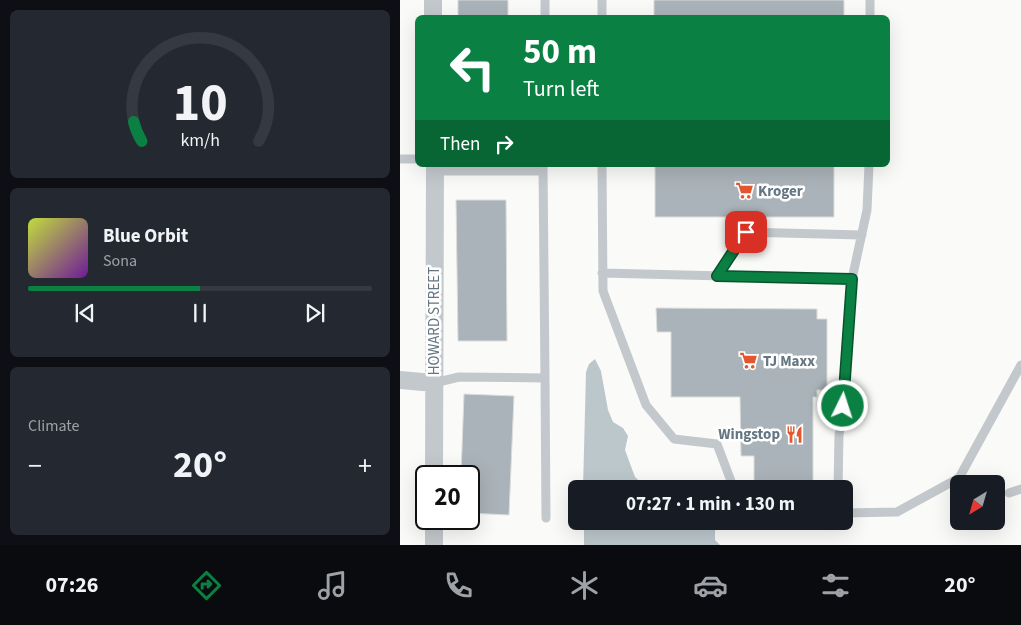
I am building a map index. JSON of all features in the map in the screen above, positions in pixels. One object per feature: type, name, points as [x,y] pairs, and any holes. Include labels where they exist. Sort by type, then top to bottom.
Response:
[{"type":"street","points":[[433,0],[433,15]]},
{"type":"street","name":"HOWARD STREET","points":[[434,465],[435,168]]},
{"type":"street","points":[[400,380],[434,382]]},
{"type":"street","points":[[434,530],[434,545]]},
{"type":"lane","points":[[545,0],[545,15]]},
{"type":"lane","points":[[602,0],[602,15]]},
{"type":"lane","points":[[870,0],[870,15]]},
{"type":"lane","points":[[400,159],[415,159]]},
{"type":"lane","points":[[602,167],[603,291],[646,405],[674,439],[717,444],[731,480]]},
{"type":"lane","points":[[838,480],[839,435],[852,279],[867,210],[869,167]]},
{"type":"lane","points":[[435,168],[543,168],[546,518]]},
{"type":"lane","points":[[717,276],[746,232],[862,235]]},
{"type":"lane","points":[[602,273],[852,279]]},
{"type":"lane","points":[[853,513],[897,512],[959,478],[1021,365]]},
{"type":"lane","points":[[434,382],[459,377],[546,378]]},
{"type":"lane","points":[[1009,493],[1021,489]]},
{"type":"shaded area","points":[[595,359],[601,371],[608,410],[613,422],[623,428],[628,436],[625,450],[635,477],[638,480],[583,480],[586,372],[589,364]]},
{"type":"shaded area","points":[[584,530],[715,530],[715,540],[720,545],[584,545]]},
{"type":"building","points":[[458,0],[508,0],[508,15],[458,15]]},
{"type":"building","points":[[654,0],[844,0],[844,15],[654,15]]},
{"type":"building","name":"Kroger","points":[[655,167],[834,167],[834,217],[655,217]]},
{"type":"building","points":[[456,200],[506,200],[507,341],[458,341]]},
{"type":"building","name":"TJ Maxx","points":[[656,308],[817,309],[817,319],[827,319],[827,390],[817,390],[817,397],[813,397],[813,480],[754,480],[754,456],[741,456],[740,397],[671,397],[671,332],[657,332]]},
{"type":"building","points":[[464,394],[514,396],[509,515],[480,514],[480,465],[461,465]]},
{"type":"place","name":"Kroger","points":[[744,191]]},
{"type":"place","name":"TJ Maxx","points":[[749,361]]},
{"type":"place","name":"Wingstop","points":[[794,434]]},
{"type":"route","points":[[746,232],[717,276],[852,279],[843,406]]}]
